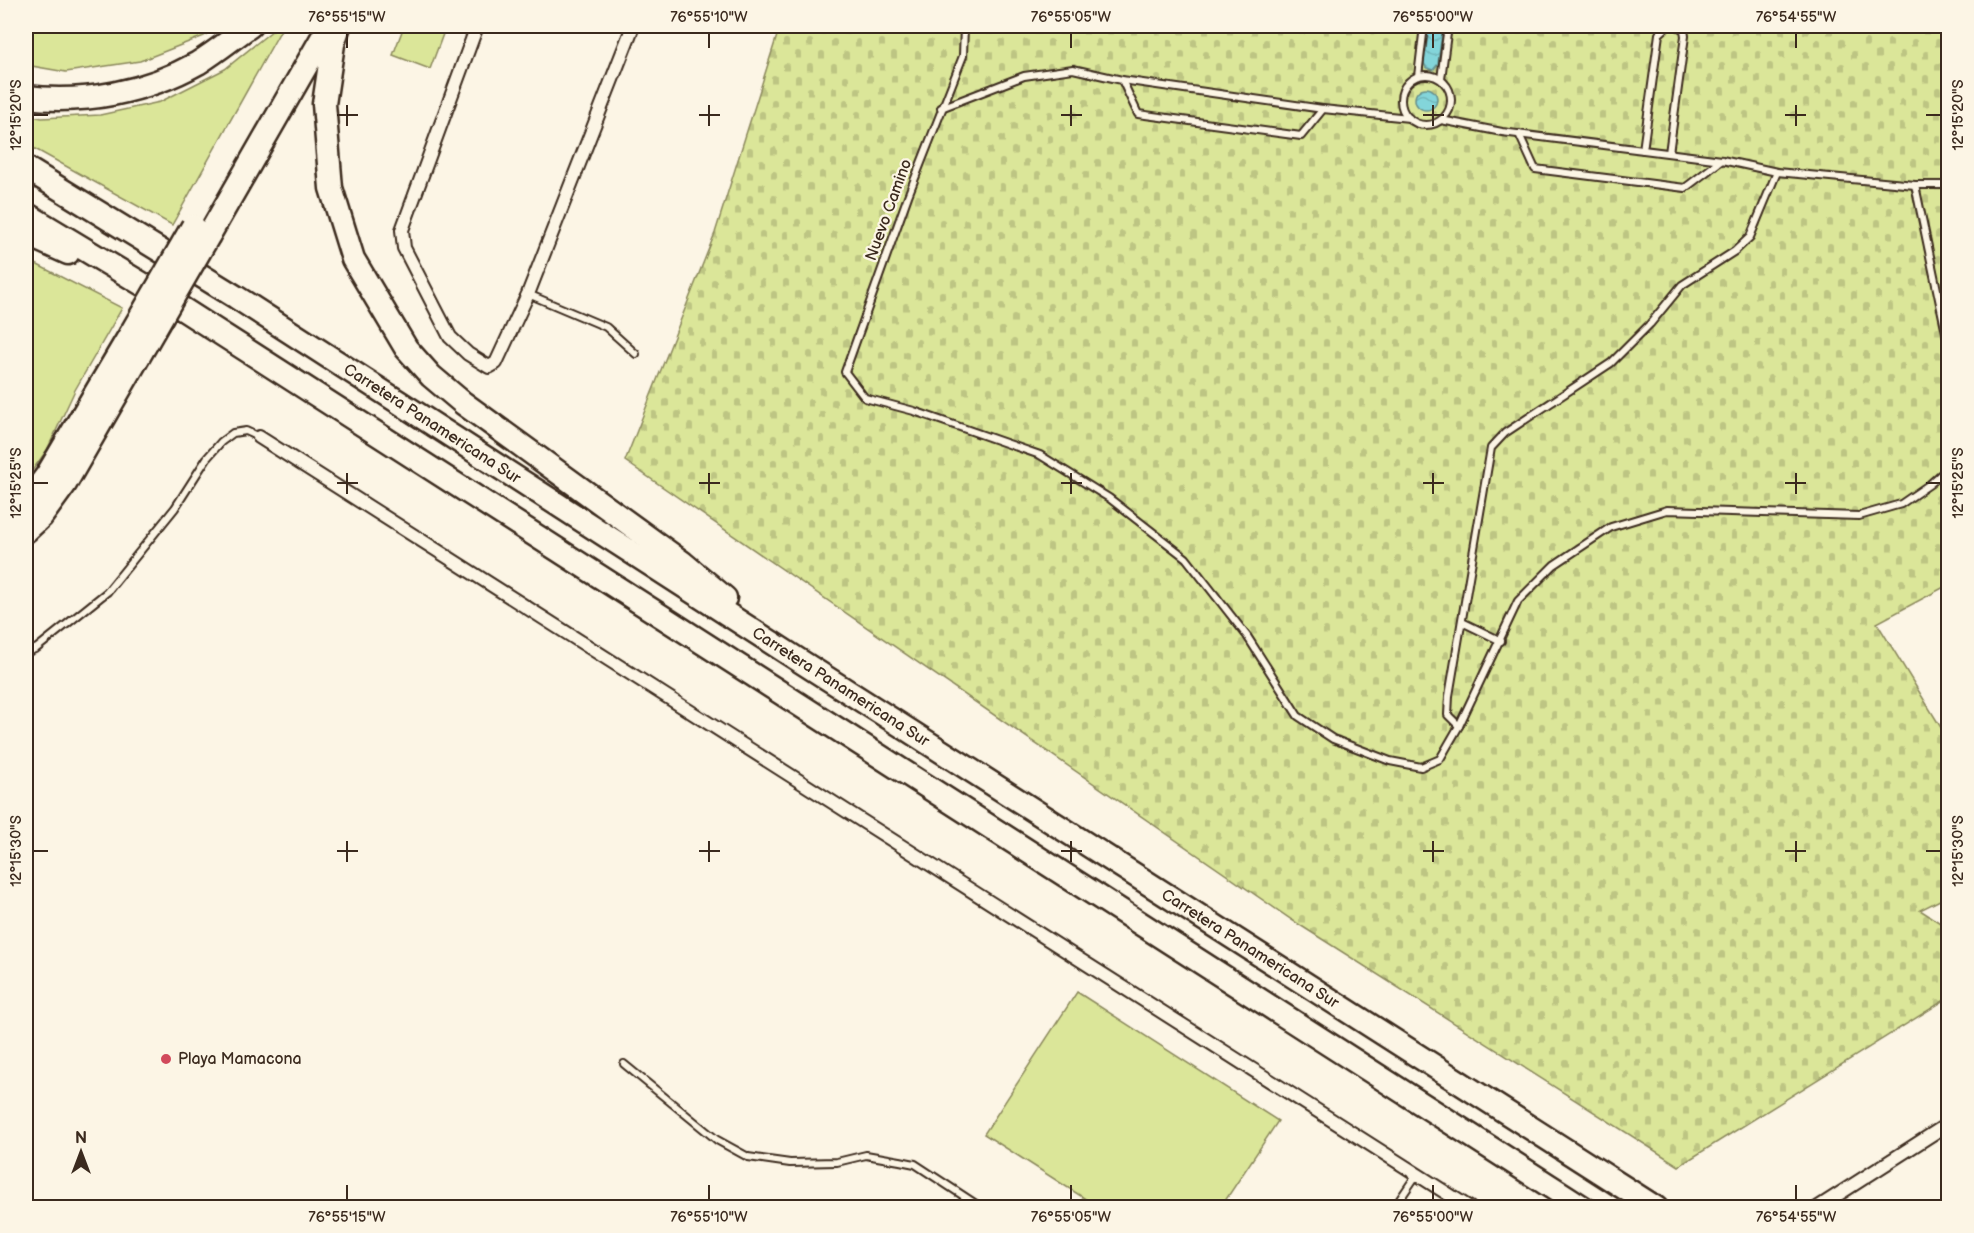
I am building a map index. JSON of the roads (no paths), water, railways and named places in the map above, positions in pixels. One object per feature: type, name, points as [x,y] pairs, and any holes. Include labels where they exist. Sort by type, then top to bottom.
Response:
[{"type":"highway","points":[[26,97],[85,98],[129,92],[199,62],[250,26]]},
{"type":"highway","points":[[26,531],[41,517],[65,484],[138,340],[201,230],[328,26]]},
{"type":"highway","points":[[339,26],[333,44],[324,104],[331,188],[353,259],[406,348],[431,376],[463,403],[683,563],[797,659]]},
{"type":"highway","name":"Carretera Panamericana Sur","points":[[26,168],[236,297],[1656,1208]]},
{"type":"highway","points":[[26,214],[167,299],[1584,1208]]},
{"type":"highway","points":[[26,234],[167,299]]},
{"type":"highway","points":[[26,503],[138,340]]},
{"type":"street","points":[[477,26],[402,230],[402,239],[404,248],[450,337],[468,354],[489,368],[496,363],[528,294],[633,26]]},
{"type":"street","points":[[259,437],[1470,1208]]},
{"type":"street","points":[[1817,1208],[1948,1124]]},
{"type":"lane","name":"Nuevo Camino","points":[[964,26],[963,56],[941,108],[844,372],[865,398],[914,411],[1040,455],[1109,498],[1186,558],[1247,636],[1298,716],[1333,739],[1390,761],[1421,767],[1440,759],[1459,726]]},
{"type":"lane","points":[[1418,76],[1424,26]]},
{"type":"lane","points":[[1441,79],[1448,26]]},
{"type":"lane","points":[[1643,150],[1659,34],[1668,26]]},
{"type":"lane","points":[[1669,153],[1686,36],[1684,30],[1677,26]]},
{"type":"lane","points":[[941,108],[1024,76],[1073,69],[1122,80],[1323,109],[1409,118]]},
{"type":"lane","points":[[1428,74],[1441,79],[1451,92],[1451,108],[1441,120],[1433,124],[1419,124],[1404,112],[1401,96],[1408,82],[1418,76],[1428,74]]},
{"type":"lane","points":[[1122,80],[1138,114],[1301,136],[1323,109]]},
{"type":"lane","points":[[1441,120],[1519,134],[1722,160],[1777,172],[1948,185]]},
{"type":"lane","points":[[1519,134],[1535,170],[1685,188],[1722,160]]},
{"type":"lane","points":[[1777,172],[1750,237],[1735,250],[1682,285],[1650,324],[1611,363],[1504,433],[1491,448],[1449,696],[1448,715],[1459,726],[1518,601],[1554,565],[1611,527],[1668,510],[1859,516],[1901,504],[1948,468]]},
{"type":"lane","points":[[1915,184],[1948,342]]},
{"type":"lane","points":[[528,294],[606,327],[636,354]]},
{"type":"lane","points":[[26,653],[38,648],[107,592],[175,508],[207,458],[221,442],[233,433],[246,431],[259,437]]},
{"type":"lane","points":[[1462,622],[1501,641]]},
{"type":"lane","points":[[624,1064],[717,1140],[748,1156],[790,1163],[837,1162],[866,1155],[915,1164],[982,1208]]},
{"type":"lane","points":[[1394,1208],[1417,1174]]},
{"type":"water","points":[[1429,26],[1443,26],[1438,64],[1433,70],[1426,68],[1424,63]]},
{"type":"water","points":[[1426,88],[1434,91],[1437,99],[1434,107],[1426,110],[1418,107],[1415,99],[1418,91]]},
{"type":"place","name":"Playa Mamacona","points":[[166,1059]]}]
